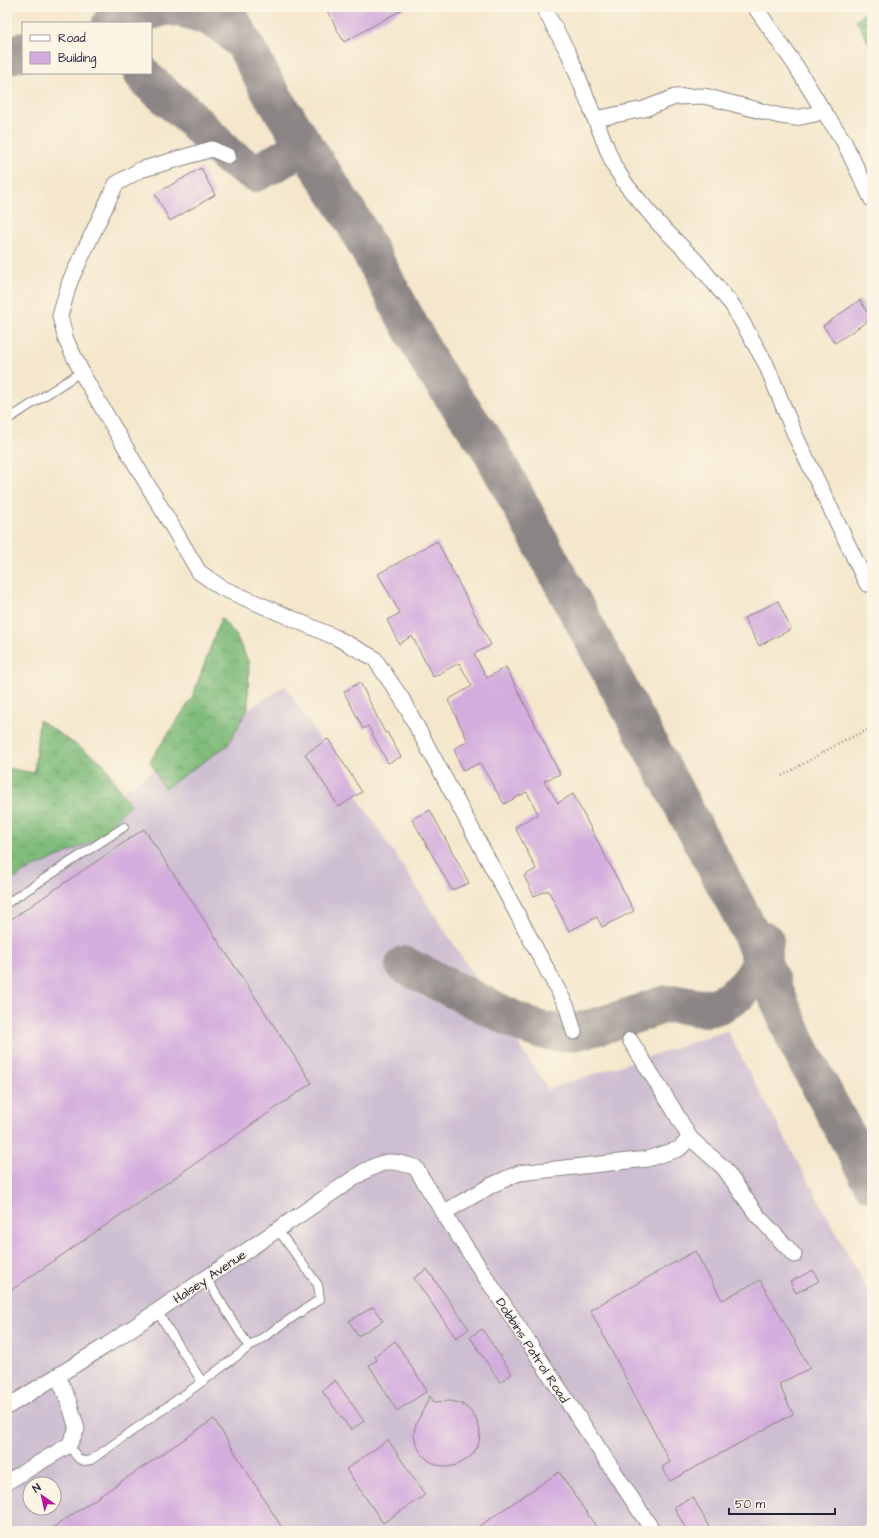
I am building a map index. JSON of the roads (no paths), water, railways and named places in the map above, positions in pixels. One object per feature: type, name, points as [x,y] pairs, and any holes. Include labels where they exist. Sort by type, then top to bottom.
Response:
[{"type":"street","points":[[544,7],[569,54],[614,166],[627,186],[658,223],[695,260],[737,312],[766,364],[795,435],[868,584]]},
{"type":"street","points":[[755,7],[796,66],[843,140],[872,200]]},
{"type":"street","points":[[595,119],[644,109],[675,97],[704,96],[780,116],[796,118],[814,114],[822,109]]},
{"type":"street","points":[[228,156],[212,149],[140,170],[116,184],[70,282],[60,316],[66,340],[82,372],[199,572],[222,588],[338,638],[374,658],[402,699],[479,840],[567,1007],[574,1032]]},
{"type":"street","points":[[630,1040],[690,1138],[724,1168],[757,1215],[794,1255]]},
{"type":"street","points":[[443,1213],[492,1185],[519,1173],[647,1159],[679,1148],[690,1138]]},
{"type":"street","name":"Halsey Avenue","points":[[7,1407],[107,1346],[363,1172],[380,1163],[394,1161],[415,1167]]},
{"type":"street","name":"Dobbins Patrol Road","points":[[415,1167],[443,1213],[653,1531]]},
{"type":"street","points":[[7,1482],[69,1446],[77,1429],[69,1402],[58,1376]]},
{"type":"lane","points":[[7,420],[82,372]]},
{"type":"lane","points":[[7,903],[124,827]]},
{"type":"lane","points":[[69,1446],[80,1461],[84,1462],[91,1460],[249,1347],[320,1299],[318,1285],[278,1230]]},
{"type":"lane","points":[[206,1278],[249,1347]]},
{"type":"lane","points":[[157,1311],[202,1382]]}]
